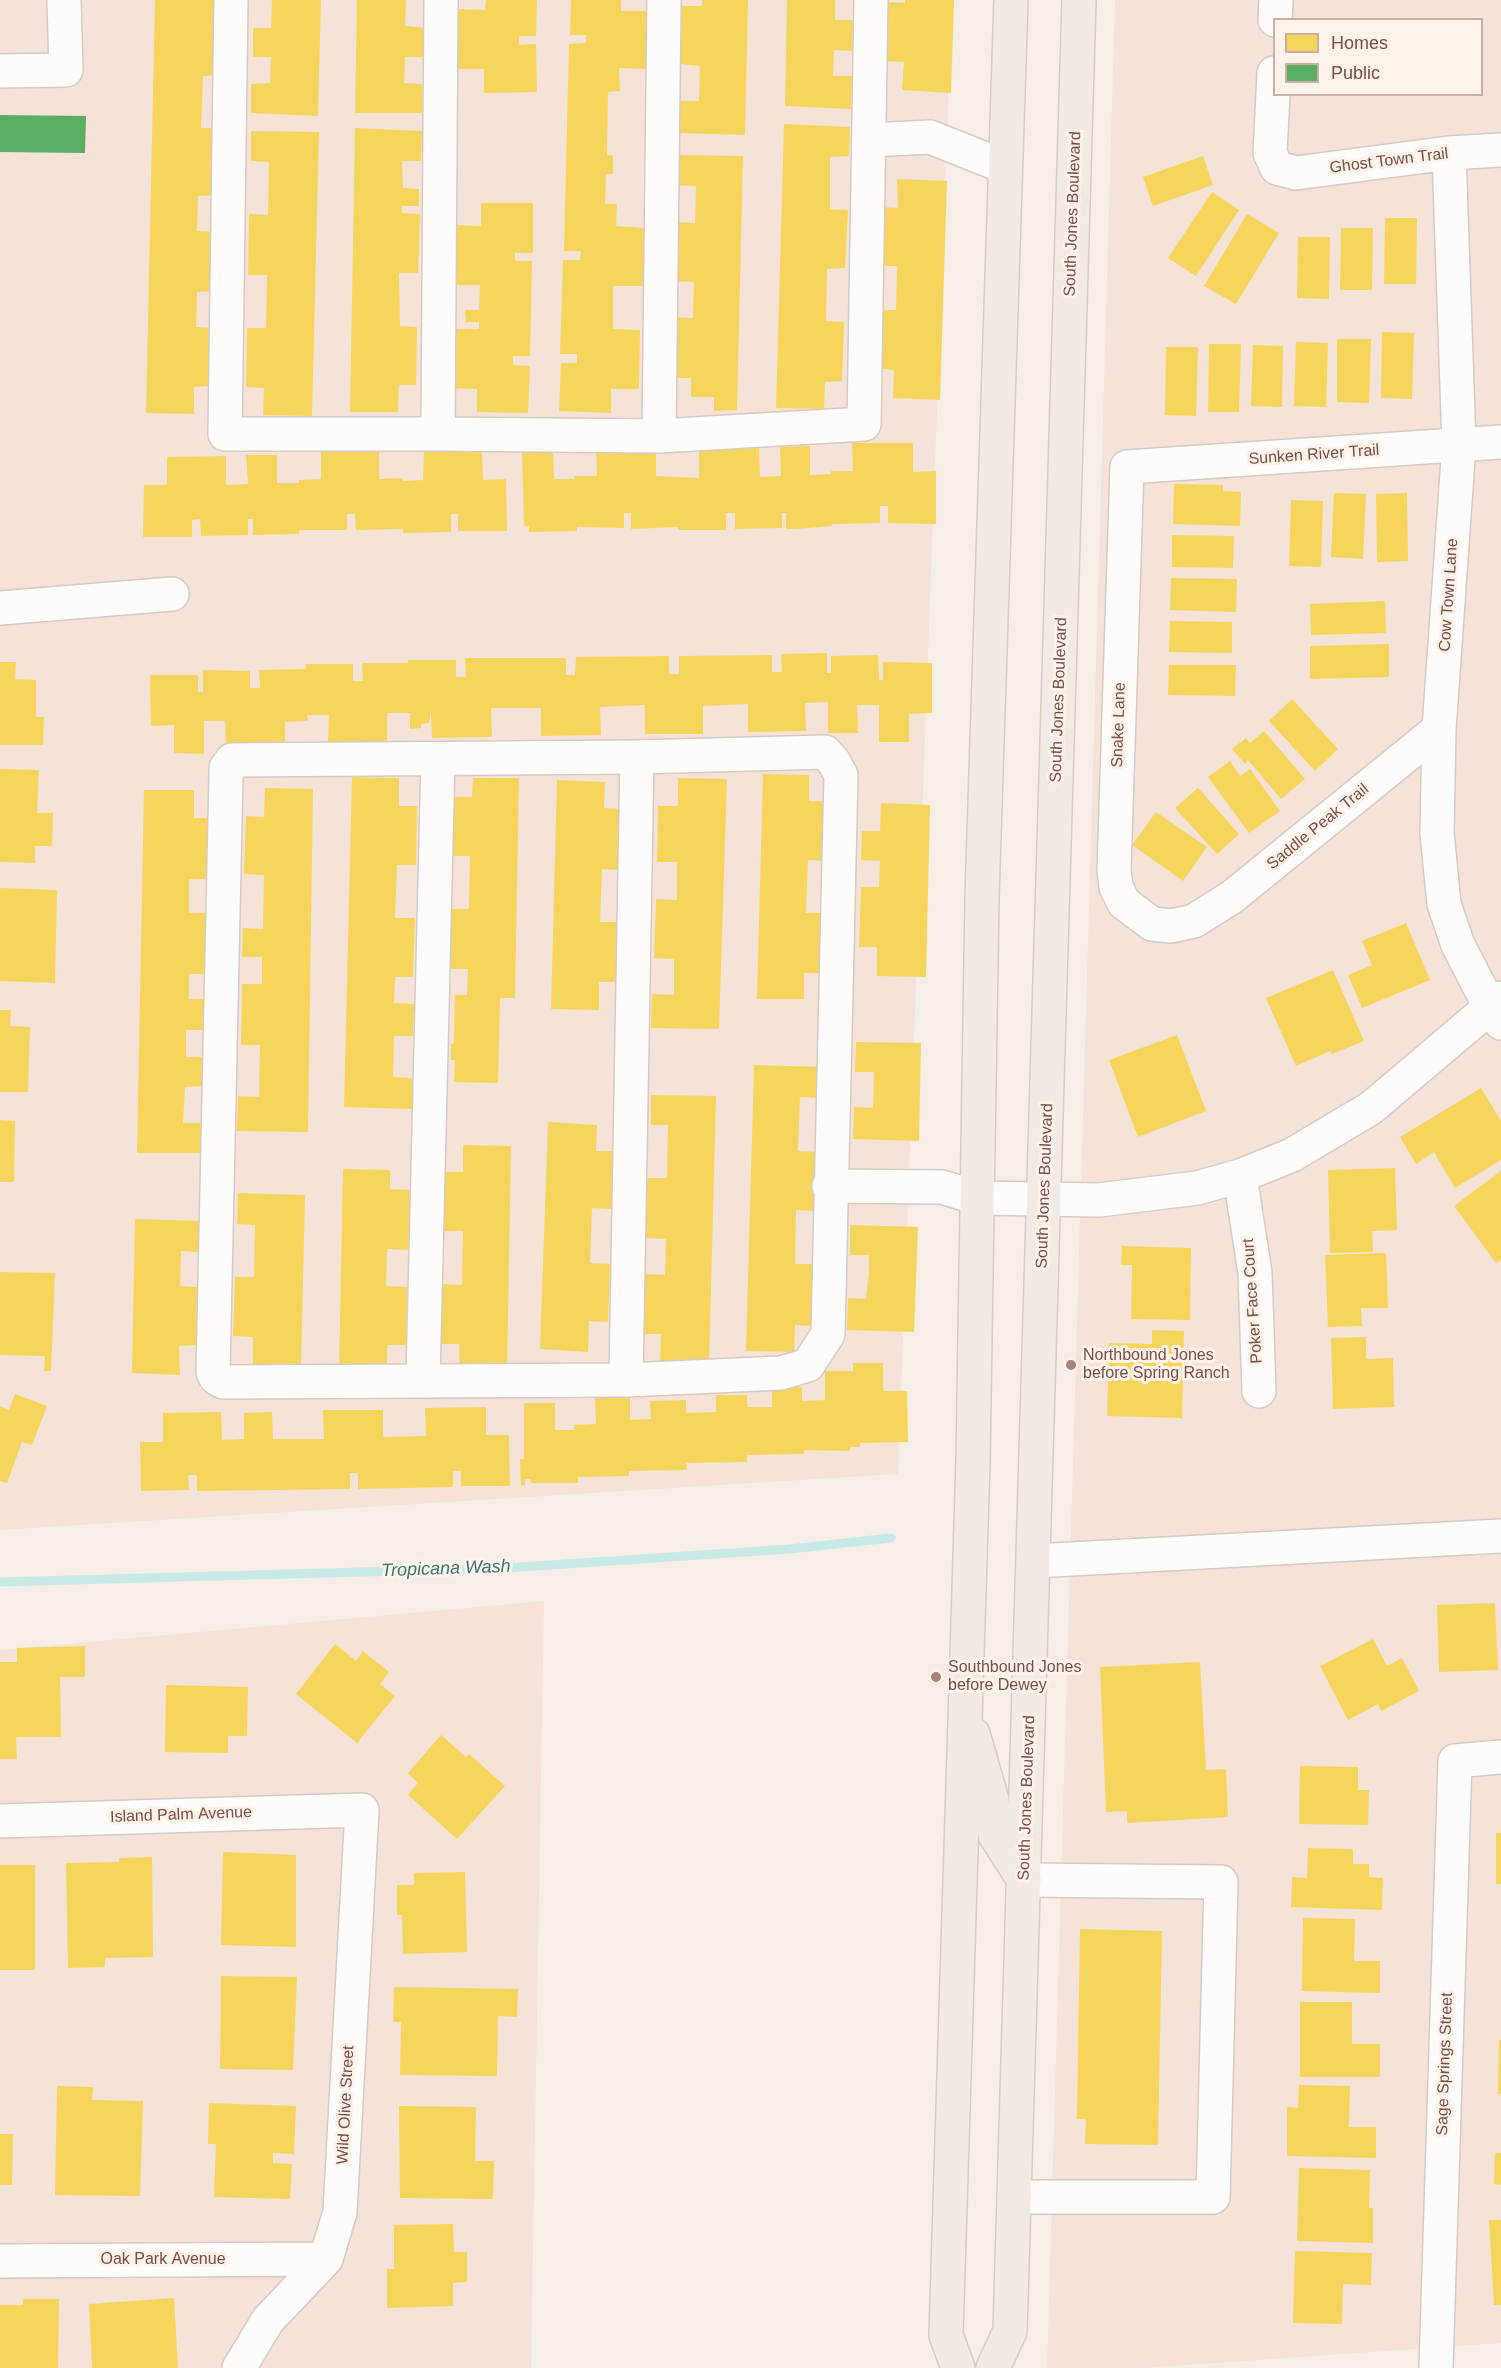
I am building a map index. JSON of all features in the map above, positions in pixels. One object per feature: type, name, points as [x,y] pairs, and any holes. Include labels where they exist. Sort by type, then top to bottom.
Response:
[{"type":"main road","points":[[958,2368],[946,2335],[978,1198],[982,897],[1003,166],[1011,0]]},
{"type":"main road","name":"South Jones Boulevard","points":[[993,2368],[1010,2331],[1079,0]]},
{"type":"main road","points":[[965,1704],[992,1800],[995,1835],[1024,1880]]},
{"type":"street","points":[[0,71],[66,70],[64,0]]},
{"type":"street","points":[[231,0],[225,434],[659,436],[864,424],[871,0]]},
{"type":"street","points":[[438,434],[441,0]]},
{"type":"street","points":[[659,436],[664,0]]},
{"type":"street","points":[[1275,18],[1276,0]]},
{"type":"street","name":"Ghost Town Trail","points":[[1273,93],[1269,134],[1270,153],[1277,168],[1296,172],[1318,171],[1449,153],[1501,150]]},
{"type":"street","points":[[870,140],[930,137],[1003,166]]},
{"type":"street","name":"Cow Town Lane","points":[[1449,153],[1459,445],[1439,729],[1437,833],[1444,904],[1458,945],[1497,1009]]},
{"type":"street","name":"Sunken River Trail","points":[[1128,467],[1501,442]]},
{"type":"street","name":"Snake Lane","points":[[1128,467],[1114,870],[1116,887],[1124,903],[1152,924],[1171,926],[1194,921]]},
{"type":"street","points":[[0,608],[172,594]]},
{"type":"street","name":"Saddle Peak Trail","points":[[1194,921],[1232,897],[1439,729]]},
{"type":"street","points":[[825,752],[834,762],[840,775],[828,1334],[808,1365],[781,1373],[626,1380],[423,1379],[223,1382],[216,1378],[213,1372],[226,768],[232,760],[438,759],[825,752]]},
{"type":"street","points":[[626,1380],[637,757]]},
{"type":"street","points":[[423,1379],[438,759]]},
{"type":"street","points":[[830,1186],[942,1187],[978,1198],[1099,1200],[1197,1188],[1240,1176],[1292,1155],[1371,1108],[1497,1009]]},
{"type":"street","name":"Poker Face Court","points":[[1240,1176],[1255,1273],[1259,1391]]},
{"type":"street","points":[[1034,1561],[1501,1536]]},
{"type":"street","name":"Sage Springs Street","points":[[1436,2368],[1455,1761],[1501,1757]]},
{"type":"street","name":"Island Palm Avenue","points":[[0,1821],[363,1810]]},
{"type":"street","name":"Wild Olive Street","points":[[239,2368],[268,2320],[326,2259],[339,2212],[363,1810]]},
{"type":"street","points":[[1014,2198],[1213,2198],[1221,1882],[1024,1880]]},
{"type":"street","name":"Oak Park Avenue","points":[[0,2261],[326,2259]]},
{"type":"shaded area","points":[[0,0],[952,0],[898,1474],[0,1530]]},
{"type":"shaded area","points":[[1115,0],[1501,0],[1501,2343],[1144,2368],[1047,2368]]},
{"type":"shaded area","points":[[544,1601],[531,2368],[0,2368],[0,1650]]},
{"type":"building: Homes","points":[[155,0],[222,0],[221,75],[203,76],[201,128],[219,128],[219,195],[198,196],[197,231],[217,232],[216,291],[197,292],[196,327],[214,328],[213,386],[194,387],[194,414],[146,413]]},
{"type":"building: Homes","points":[[272,0],[321,0],[318,116],[251,113],[251,84],[270,83],[271,57],[253,57],[253,28],[271,28]]},
{"type":"building: Homes","points":[[357,0],[406,0],[405,26],[424,28],[424,57],[405,57],[404,83],[422,84],[422,113],[355,113]]},
{"type":"building: Homes","points":[[486,0],[537,0],[536,36],[519,36],[519,45],[536,44],[537,92],[484,93],[484,69],[457,69],[457,9],[485,10]]},
{"type":"building: Homes","points":[[571,0],[621,0],[621,11],[649,11],[648,69],[619,68],[620,91],[608,92],[607,155],[613,156],[613,174],[606,174],[605,204],[617,204],[616,226],[644,228],[643,286],[613,286],[613,329],[640,330],[639,389],[611,389],[611,413],[559,411],[561,363],[577,363],[577,354],[560,354],[563,260],[580,260],[581,251],[564,251],[569,44],[586,43],[586,35],[570,35]]},
{"type":"building: Homes","points":[[702,0],[748,0],[745,135],[678,133],[678,101],[699,101],[700,66],[680,64],[682,6],[702,6]]},
{"type":"building: Homes","points":[[787,0],[835,0],[835,20],[853,20],[852,51],[834,50],[833,76],[852,76],[851,109],[785,106]]},
{"type":"building: Homes","points":[[905,0],[954,0],[951,93],[902,90],[904,62],[884,61],[886,2],[905,3]]},
{"type":"building: Homes","points":[[784,124],[850,127],[849,156],[830,157],[830,209],[848,210],[845,268],[827,269],[826,321],[844,322],[842,381],[825,382],[824,409],[776,408]]},
{"type":"building: Homes","points":[[355,128],[422,131],[421,161],[402,161],[403,188],[419,189],[419,206],[402,206],[402,213],[420,214],[418,273],[399,273],[400,326],[417,327],[416,385],[399,385],[398,412],[350,412]]},
{"type":"building: Homes","points":[[251,131],[319,132],[312,416],[263,415],[264,388],[246,387],[247,328],[266,328],[267,275],[248,275],[249,214],[268,215],[269,162],[251,161]]},
{"type":"building: Homes","points":[[677,155],[743,156],[737,410],[714,411],[714,397],[691,397],[691,378],[672,378],[672,317],[693,318],[694,282],[674,281],[675,222],[695,223],[696,186],[677,185]]},
{"type":"building: Homes","points":[[1203,156],[1213,185],[1153,206],[1143,177]]},
{"type":"building: Homes","points":[[897,179],[947,181],[940,400],[893,398],[894,370],[875,368],[877,310],[896,310],[897,266],[878,266],[879,207],[898,208]]},
{"type":"building: Homes","points":[[1212,192],[1239,210],[1196,276],[1168,258]]},
{"type":"building: Homes","points":[[481,203],[533,203],[533,253],[515,253],[515,261],[532,261],[530,356],[513,356],[513,365],[530,366],[528,413],[477,412],[477,389],[450,388],[450,329],[479,329],[479,322],[466,322],[465,310],[479,310],[480,285],[451,285],[453,225],[481,226]]},
{"type":"building: Homes","points":[[1247,214],[1279,233],[1236,304],[1204,286]]},
{"type":"building: Homes","points":[[1385,218],[1417,218],[1416,284],[1384,284]]},
{"type":"building: Homes","points":[[1341,228],[1373,228],[1372,290],[1340,290]]},
{"type":"building: Homes","points":[[1298,237],[1330,237],[1329,299],[1297,298]]},
{"type":"building: Homes","points":[[1382,332],[1414,333],[1412,399],[1381,398]]},
{"type":"building: Homes","points":[[1337,339],[1371,339],[1369,403],[1337,402]]},
{"type":"building: Homes","points":[[1296,342],[1328,343],[1326,407],[1294,406]]},
{"type":"building: Homes","points":[[1209,344],[1241,344],[1239,412],[1208,412]]},
{"type":"building: Homes","points":[[1253,345],[1283,346],[1282,407],[1251,406]]},
{"type":"building: Homes","points":[[1166,347],[1198,347],[1196,416],[1165,415]]},
{"type":"building: Homes","points":[[852,443],[913,443],[913,472],[936,471],[936,524],[888,523],[888,506],[880,506],[880,523],[832,524],[832,526],[797,529],[786,529],[786,513],[782,513],[782,528],[735,529],[735,513],[726,513],[726,530],[678,530],[678,527],[631,529],[631,513],[624,513],[624,528],[577,527],[577,531],[529,532],[529,526],[524,526],[522,451],[553,451],[554,479],[575,479],[574,476],[597,476],[596,447],[656,447],[656,476],[699,478],[699,449],[759,448],[760,477],[781,476],[780,447],[810,446],[810,475],[831,474],[831,471],[853,471]]},
{"type":"building: Homes","points":[[321,451],[379,451],[379,479],[402,478],[403,481],[423,480],[424,452],[482,451],[483,480],[506,479],[507,531],[458,531],[458,514],[451,514],[451,532],[403,533],[403,529],[356,530],[355,514],[347,514],[347,530],[299,530],[299,534],[253,535],[253,519],[248,519],[248,535],[201,536],[200,519],[192,520],[192,537],[143,537],[144,485],[167,485],[167,457],[226,456],[226,485],[248,484],[246,455],[277,455],[277,483],[299,483],[299,480],[321,479]]},
{"type":"building: Homes","points":[[1174,484],[1223,485],[1223,491],[1241,492],[1240,526],[1173,524]]},
{"type":"building: Homes","points":[[1334,493],[1366,494],[1363,559],[1331,557]]},
{"type":"building: Homes","points":[[1407,493],[1408,561],[1377,562],[1376,494]]},
{"type":"building: Homes","points":[[1291,500],[1323,501],[1321,567],[1289,566]]},
{"type":"building: Homes","points":[[1172,535],[1234,536],[1233,568],[1172,567]]},
{"type":"building: Homes","points":[[1171,578],[1237,579],[1236,612],[1170,610]]},
{"type":"building: Homes","points":[[1385,601],[1386,633],[1311,635],[1310,604]]},
{"type":"building: Homes","points":[[1170,621],[1232,622],[1232,653],[1169,652]]},
{"type":"building: Homes","points":[[1389,644],[1389,677],[1310,679],[1310,646]]},
{"type":"building: Homes","points":[[827,653],[827,673],[831,673],[831,656],[878,655],[879,680],[883,680],[883,662],[932,663],[932,713],[909,714],[909,742],[879,742],[879,705],[857,705],[858,733],[828,733],[828,702],[805,703],[806,731],[748,732],[748,704],[703,706],[703,734],[645,734],[645,705],[600,707],[601,735],[541,736],[541,708],[491,708],[492,737],[432,738],[431,710],[429,723],[421,724],[421,728],[410,729],[410,713],[387,713],[387,742],[328,742],[329,715],[307,715],[308,721],[285,722],[285,749],[226,748],[225,721],[204,721],[204,754],[174,753],[174,725],[151,726],[150,675],[198,675],[198,692],[203,692],[203,670],[250,671],[250,688],[260,688],[259,670],[306,669],[306,664],[353,664],[353,681],[363,681],[362,663],[408,663],[408,660],[456,660],[456,677],[466,677],[465,658],[566,658],[566,675],[575,675],[576,657],[669,656],[669,674],[679,674],[679,656],[772,655],[772,672],[782,672],[781,654]]},
{"type":"building: Homes","points":[[0,662],[16,662],[15,679],[36,680],[36,717],[44,717],[43,745],[0,745]]},
{"type":"building: Homes","points":[[1169,665],[1236,665],[1235,696],[1168,695]]},
{"type":"building: Homes","points":[[1292,699],[1338,749],[1315,771],[1269,721]]},
{"type":"building: Homes","points":[[1264,731],[1305,779],[1281,799],[1248,760],[1245,764],[1232,749],[1246,738],[1250,743]]},
{"type":"building: Homes","points":[[1230,761],[1240,776],[1250,769],[1280,811],[1249,833],[1208,777]]},
{"type":"building: Homes","points":[[0,769],[39,770],[37,813],[53,813],[52,846],[35,846],[35,863],[0,862]]},
{"type":"building: Homes","points":[[763,774],[809,775],[809,801],[827,801],[826,861],[808,860],[806,913],[825,913],[823,973],[804,973],[804,999],[757,999]]},
{"type":"building: Homes","points":[[352,777],[399,778],[399,806],[417,806],[416,865],[397,865],[395,918],[415,918],[413,977],[395,977],[394,1003],[414,1004],[413,1036],[394,1036],[393,1077],[412,1078],[412,1109],[344,1107]]},
{"type":"building: Homes","points":[[473,778],[519,778],[515,998],[500,998],[498,1083],[454,1082],[455,1060],[451,1060],[451,1044],[454,1043],[455,995],[467,995],[468,969],[449,969],[449,909],[469,909],[470,856],[452,856],[453,797],[472,797]]},
{"type":"building: Homes","points":[[678,778],[727,779],[719,1029],[651,1028],[652,994],[674,995],[674,959],[654,958],[656,899],[677,900],[677,862],[657,862],[658,806],[678,806]]},
{"type":"building: Homes","points":[[557,780],[605,782],[604,808],[623,809],[622,870],[602,869],[600,922],[619,922],[617,982],[599,982],[599,1010],[551,1009]]},
{"type":"building: Homes","points":[[265,788],[313,789],[308,1132],[237,1131],[238,1096],[259,1097],[260,1045],[241,1045],[242,984],[262,984],[262,957],[242,957],[243,928],[263,929],[264,875],[244,874],[246,816],[264,817]]},
{"type":"building: Homes","points":[[1198,788],[1239,834],[1217,854],[1175,808]]},
{"type":"building: Homes","points":[[144,790],[194,790],[194,818],[211,818],[210,879],[189,879],[189,913],[209,913],[208,974],[189,974],[189,999],[205,999],[205,1030],[186,1030],[186,1057],[205,1057],[205,1086],[185,1087],[183,1123],[203,1123],[203,1153],[137,1153]]},
{"type":"building: Homes","points":[[881,803],[930,805],[926,977],[877,976],[877,947],[859,947],[861,887],[879,887],[880,861],[861,860],[862,831],[880,831]]},
{"type":"building: Homes","points":[[1156,812],[1207,847],[1183,881],[1132,845]]},
{"type":"building: Homes","points":[[0,888],[57,890],[55,983],[0,981]]},
{"type":"building: Homes","points":[[1406,923],[1430,980],[1362,1008],[1348,975],[1372,965],[1362,941]]},
{"type":"building: Homes","points":[[1333,970],[1364,1041],[1332,1054],[1330,1051],[1296,1066],[1266,998]]},
{"type":"building: Homes","points":[[0,1010],[11,1010],[10,1026],[30,1027],[28,1092],[0,1092]]},
{"type":"building: Homes","points":[[1177,1035],[1206,1111],[1138,1137],[1109,1060]]},
{"type":"building: Homes","points":[[856,1042],[921,1043],[919,1141],[853,1139],[854,1107],[873,1108],[874,1072],[855,1072]]},
{"type":"building: Homes","points":[[754,1065],[821,1067],[820,1098],[800,1097],[798,1151],[818,1152],[816,1211],[796,1210],[795,1264],[815,1264],[813,1326],[795,1325],[794,1352],[746,1351]]},
{"type":"building: Homes","points":[[1481,1088],[1501,1121],[1501,1160],[1455,1188],[1434,1152],[1416,1164],[1400,1137]]},
{"type":"building: Homes","points":[[651,1095],[716,1096],[709,1365],[660,1365],[661,1334],[643,1334],[645,1274],[665,1275],[666,1239],[646,1238],[647,1178],[667,1178],[668,1125],[651,1125]]},
{"type":"building: Homes","points":[[0,1120],[15,1121],[14,1182],[0,1182]]},
{"type":"building: Homes","points":[[548,1122],[597,1125],[596,1151],[613,1151],[611,1209],[592,1208],[590,1263],[610,1264],[608,1322],[589,1321],[588,1352],[540,1349]]},
{"type":"building: Homes","points":[[463,1145],[511,1146],[507,1373],[460,1373],[459,1344],[441,1344],[441,1284],[462,1285],[463,1231],[444,1231],[445,1172],[463,1172]]},
{"type":"building: Homes","points":[[1395,1168],[1397,1230],[1372,1231],[1373,1252],[1330,1253],[1328,1170]]},
{"type":"building: Homes","points":[[343,1169],[390,1170],[390,1189],[410,1190],[409,1250],[387,1249],[386,1286],[407,1287],[406,1345],[387,1345],[387,1373],[339,1372]]},
{"type":"building: Homes","points":[[1501,1171],[1501,1260],[1496,1263],[1454,1206]]},
{"type":"building: Homes","points":[[238,1193],[305,1195],[301,1366],[253,1365],[253,1337],[233,1336],[235,1277],[254,1277],[255,1225],[237,1224]]},
{"type":"building: Homes","points":[[135,1219],[200,1221],[198,1252],[181,1251],[180,1286],[197,1287],[196,1345],[179,1346],[180,1375],[132,1373]]},
{"type":"building: Homes","points":[[850,1225],[918,1227],[914,1332],[847,1330],[848,1298],[866,1299],[869,1272],[869,1255],[850,1255]]},
{"type":"building: Homes","points":[[1122,1246],[1191,1248],[1190,1320],[1131,1319],[1132,1265],[1121,1265]]},
{"type":"building: Homes","points":[[1386,1253],[1388,1308],[1361,1308],[1362,1326],[1328,1327],[1325,1255]]},
{"type":"building: Homes","points":[[0,1272],[55,1273],[51,1371],[44,1371],[45,1356],[0,1355]]},
{"type":"building: Homes","points":[[1152,1330],[1184,1331],[1182,1418],[1107,1416],[1109,1343],[1152,1344]]},
{"type":"building: Homes","points":[[1366,1337],[1366,1359],[1393,1358],[1394,1407],[1333,1409],[1331,1338]]},
{"type":"building: Homes","points":[[853,1363],[883,1363],[883,1391],[907,1391],[908,1442],[860,1443],[860,1447],[850,1447],[850,1451],[804,1450],[804,1454],[747,1455],[747,1462],[686,1463],[687,1470],[629,1471],[629,1476],[578,1477],[578,1483],[531,1483],[530,1479],[525,1479],[525,1485],[521,1486],[520,1459],[524,1459],[524,1403],[555,1403],[555,1430],[574,1430],[574,1425],[596,1424],[595,1396],[630,1396],[630,1420],[651,1419],[650,1401],[686,1400],[686,1413],[716,1412],[716,1395],[747,1395],[747,1407],[772,1407],[772,1388],[802,1387],[802,1401],[825,1400],[825,1371],[853,1371]]},
{"type":"building: Homes","points":[[15,1394],[47,1406],[32,1445],[22,1442],[7,1483],[0,1481],[0,1406],[9,1410]]},
{"type":"building: Homes","points":[[486,1407],[486,1435],[509,1435],[510,1486],[461,1486],[461,1471],[453,1471],[453,1487],[358,1489],[358,1473],[350,1473],[350,1489],[197,1491],[197,1475],[188,1475],[189,1490],[141,1491],[140,1442],[163,1442],[163,1413],[221,1412],[222,1440],[244,1439],[244,1413],[272,1412],[273,1439],[324,1439],[323,1410],[383,1410],[383,1437],[426,1436],[425,1408]]},
{"type":"building: Homes","points":[[1495,1603],[1498,1670],[1439,1672],[1437,1605]]},
{"type":"building: Homes","points":[[1373,1639],[1387,1666],[1402,1658],[1419,1691],[1381,1711],[1378,1704],[1348,1720],[1320,1666]]},
{"type":"building: Homes","points":[[335,1644],[356,1661],[363,1651],[389,1672],[380,1684],[395,1696],[357,1743],[296,1694]]},
{"type":"building: Homes","points":[[85,1646],[85,1677],[60,1677],[61,1737],[16,1737],[17,1759],[0,1759],[0,1662],[17,1662],[17,1648]]},
{"type":"building: Homes","points":[[1200,1662],[1206,1770],[1226,1769],[1228,1817],[1127,1823],[1127,1811],[1106,1812],[1100,1667]]},
{"type":"building: Homes","points":[[166,1685],[248,1687],[247,1736],[228,1736],[228,1753],[165,1752]]},
{"type":"building: Homes","points":[[441,1735],[466,1757],[469,1754],[505,1786],[457,1839],[408,1795],[418,1783],[408,1773]]},
{"type":"building: Homes","points":[[1300,1766],[1358,1767],[1358,1790],[1369,1790],[1368,1825],[1299,1824]]},
{"type":"building: Homes","points":[[1496,1833],[1501,1833],[1501,1884],[1496,1884]]},
{"type":"building: Homes","points":[[1308,1848],[1353,1849],[1353,1864],[1369,1864],[1369,1877],[1383,1878],[1382,1910],[1291,1907],[1292,1877],[1307,1878]]},
{"type":"building: Homes","points":[[223,1852],[296,1855],[296,1947],[221,1945]]},
{"type":"building: Homes","points":[[152,1857],[153,1957],[105,1958],[105,1967],[68,1968],[66,1863],[119,1862],[119,1858]]},
{"type":"building: Homes","points":[[0,1865],[35,1865],[35,1970],[0,1970]]},
{"type":"building: Homes","points":[[465,1872],[467,1952],[403,1954],[402,1915],[397,1915],[397,1885],[414,1885],[414,1873]]},
{"type":"building: Homes","points":[[1303,1918],[1355,1919],[1354,1961],[1380,1961],[1380,1993],[1302,1991]]},
{"type":"building: Homes","points":[[1080,1929],[1162,1931],[1158,2145],[1085,2144],[1086,2119],[1077,2119]]},
{"type":"building: Homes","points":[[221,1976],[297,1977],[293,2070],[220,2069]]},
{"type":"building: Homes","points":[[394,1987],[518,1989],[517,2017],[498,2016],[497,2076],[400,2075],[401,2022],[393,2022]]},
{"type":"building: Homes","points":[[1300,2002],[1352,2002],[1352,2044],[1380,2044],[1380,2077],[1300,2077]]},
{"type":"building: Homes","points":[[1499,2040],[1501,2040],[1501,2094],[1498,2094]]},
{"type":"building: Homes","points":[[1299,2085],[1350,2086],[1349,2127],[1376,2127],[1376,2158],[1287,2156],[1287,2107],[1298,2108]]},
{"type":"building: Homes","points":[[57,2086],[93,2087],[92,2100],[143,2101],[140,2196],[55,2195]]},
{"type":"building: Homes","points":[[209,2103],[296,2106],[294,2154],[273,2153],[273,2163],[292,2164],[290,2199],[214,2197],[216,2144],[208,2144]]},
{"type":"building: Homes","points":[[399,2106],[476,2107],[475,2161],[494,2161],[493,2199],[400,2198]]},
{"type":"building: Homes","points":[[0,2134],[13,2134],[12,2185],[0,2185]]},
{"type":"building: Homes","points":[[1495,2153],[1501,2153],[1501,2185],[1494,2184]]},
{"type":"building: Homes","points":[[1299,2168],[1370,2170],[1369,2208],[1373,2208],[1373,2243],[1297,2241]]},
{"type":"building: Homes","points":[[1489,2220],[1501,2220],[1501,2305],[1494,2305]]},
{"type":"building: Homes","points":[[453,2224],[454,2252],[467,2252],[467,2282],[453,2283],[453,2306],[387,2308],[387,2269],[394,2269],[394,2225]]},
{"type":"building: Homes","points":[[1295,2251],[1372,2253],[1371,2285],[1343,2284],[1342,2324],[1293,2323]]},
{"type":"building: Homes","points":[[174,2298],[178,2368],[92,2368],[89,2304]]},
{"type":"building: Homes","points":[[23,2299],[59,2299],[58,2368],[0,2368],[0,2305],[23,2305]]},
{"type":"building: Public","points":[[0,115],[86,116],[85,153],[0,152]]},
{"type":"waterway","name":"Tropicana Wash","points":[[0,1582],[506,1568],[790,1549],[891,1538]]},
{"type":"place","name":"Northbound Jones before Spring Ranch","points":[[1071,1365]]},
{"type":"place","name":"Southbound Jones before Dewey","points":[[936,1677]]}]
